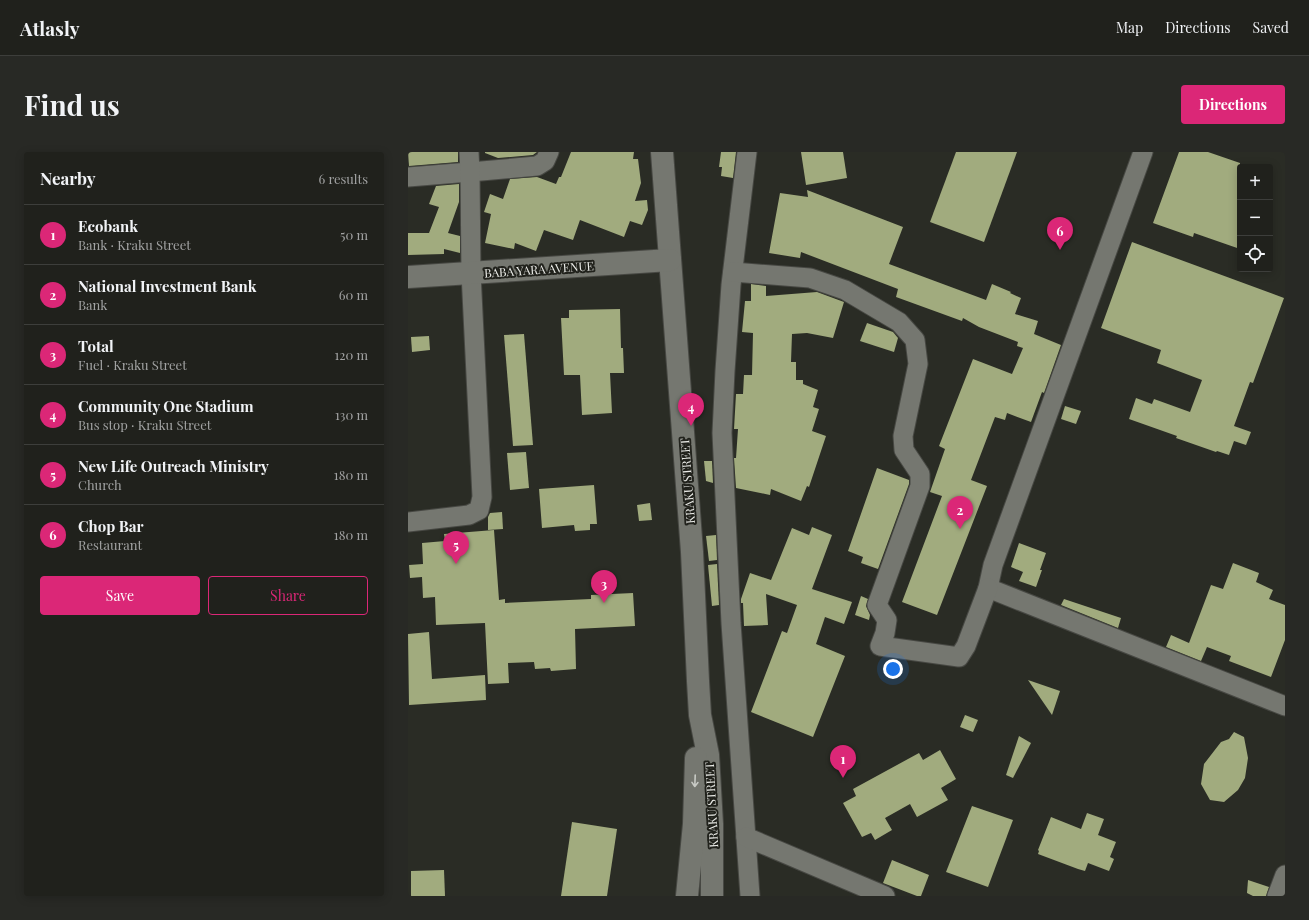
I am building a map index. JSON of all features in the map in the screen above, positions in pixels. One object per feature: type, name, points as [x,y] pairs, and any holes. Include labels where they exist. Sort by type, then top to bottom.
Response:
[{"type":"main road","name":"KRAKU STREET","points":[[662,152],[692,552],[700,715],[687,896]]},
{"type":"main road","name":"BABA YARA AVENUE","points":[[408,277],[670,260]]},
{"type":"main road","name":"KRAKU STREET","points":[[700,715],[708,755],[712,824],[712,896]]},
{"type":"street","points":[[408,522],[468,515],[479,510],[482,497],[470,274],[470,172],[468,152]]},
{"type":"street","points":[[408,170],[408,177],[537,166],[545,161],[549,152]]},
{"type":"street","points":[[747,152],[733,272],[725,371],[722,433],[731,623],[750,896]]},
{"type":"street","points":[[733,272],[810,278],[845,290],[899,322],[914,340],[918,364],[903,436],[904,450],[920,474],[920,486],[877,604],[887,620],[885,633],[880,646],[959,657],[966,646],[988,588],[992,565],[1143,152]]},
{"type":"street","points":[[988,588],[1285,706]]},
{"type":"street","points":[[746,837],[885,896]]},
{"type":"street","points":[[1277,896],[1285,875]]},
{"type":"building","points":[[408,152],[458,152],[458,162],[409,166]]},
{"type":"building","points":[[485,152],[537,152],[533,155],[498,158]]},
{"type":"building","points":[[571,152],[634,152],[633,159],[638,159],[641,183],[635,201],[647,200],[648,210],[642,225],[630,221],[624,237],[580,220],[573,240],[544,230],[536,251],[515,243],[514,249],[485,243],[491,214],[484,212],[490,194],[503,199],[510,179],[537,177],[556,184],[559,177],[561,177]]},
{"type":"building","points":[[721,152],[736,152],[733,178],[721,176],[722,167],[719,167]]},
{"type":"building","points":[[801,152],[843,152],[847,178],[806,185]]},
{"type":"building","points":[[956,152],[1017,152],[984,242],[930,222]]},
{"type":"building","points":[[1179,152],[1208,152],[1240,163],[1237,164],[1237,248],[1194,233],[1193,237],[1153,223]]},
{"type":"building","points":[[459,184],[459,202],[448,233],[460,236],[460,253],[444,249],[444,254],[408,255],[408,233],[429,233],[439,207],[429,204],[436,186]]},
{"type":"building","points":[[807,190],[903,227],[889,264],[986,300],[992,284],[1011,292],[1010,293],[1021,298],[1015,314],[1038,321],[1034,334],[1061,345],[1044,393],[1042,392],[1031,422],[1007,413],[1005,420],[995,417],[971,480],[987,486],[937,615],[902,602],[942,496],[930,492],[945,449],[939,446],[973,359],[1012,374],[1023,348],[1017,346],[1018,342],[979,327],[963,318],[962,321],[896,297],[898,289],[801,252],[800,258],[769,253],[780,193],[808,197]]},
{"type":"building","points":[[1132,242],[1284,298],[1253,383],[1250,382],[1234,426],[1251,432],[1246,445],[1234,441],[1229,455],[1176,438],[1177,436],[1129,419],[1136,398],[1152,404],[1154,399],[1190,412],[1202,380],[1157,363],[1161,350],[1101,328]]},
{"type":"building","points":[[751,284],[766,286],[766,296],[817,292],[844,302],[833,338],[807,333],[792,334],[791,362],[796,362],[796,380],[803,380],[803,384],[818,390],[813,407],[819,409],[812,431],[826,436],[809,487],[807,486],[801,501],[771,489],[770,495],[736,488],[734,458],[736,458],[738,429],[734,429],[736,394],[743,394],[744,375],[752,375],[753,333],[742,332],[745,301],[751,301]]},
{"type":"building","points":[[620,309],[621,348],[623,348],[624,373],[610,373],[612,413],[582,415],[580,375],[564,375],[561,318],[569,318],[569,310]]},
{"type":"building","points":[[867,323],[893,332],[898,338],[894,352],[860,341]]},
{"type":"building","points":[[524,334],[533,445],[513,446],[504,335]]},
{"type":"building","points":[[429,336],[430,350],[412,352],[411,337]]},
{"type":"building","points":[[1065,406],[1081,411],[1076,424],[1061,419]]},
{"type":"building","points":[[526,452],[529,488],[510,490],[507,453]]},
{"type":"building","points":[[704,461],[712,461],[713,483],[706,481]]},
{"type":"building","points":[[877,468],[909,480],[909,484],[878,569],[861,563],[863,557],[848,551]]},
{"type":"building","points":[[594,485],[597,524],[590,524],[590,530],[575,531],[574,525],[542,528],[539,489]]},
{"type":"building","points":[[650,503],[652,520],[639,521],[637,505]]},
{"type":"building","points":[[502,512],[503,529],[488,530],[488,517],[490,513]]},
{"type":"building","points":[[812,527],[832,535],[812,589],[852,602],[844,624],[825,617],[816,644],[845,656],[813,737],[751,712],[782,631],[787,633],[797,605],[766,594],[768,625],[744,626],[743,603],[741,603],[750,573],[771,580],[792,528],[809,535]]},
{"type":"building","points":[[494,530],[499,600],[505,599],[505,603],[591,599],[591,595],[633,593],[635,626],[575,629],[576,669],[551,671],[550,668],[535,669],[534,662],[508,663],[509,683],[488,684],[485,623],[436,625],[435,597],[423,598],[422,577],[410,578],[409,565],[423,564],[422,543],[445,541],[444,534]]},
{"type":"building","points":[[716,535],[717,560],[709,561],[706,536]]},
{"type":"building","points":[[1019,543],[1046,553],[1036,587],[1019,581],[1023,572],[1011,567]]},
{"type":"building","points":[[1233,563],[1259,573],[1256,582],[1273,590],[1269,599],[1285,605],[1285,640],[1271,677],[1229,661],[1231,656],[1207,647],[1201,661],[1166,647],[1171,635],[1189,643],[1211,585],[1223,589]]},
{"type":"building","points":[[717,564],[719,605],[712,606],[708,565]]},
{"type":"building","points":[[861,596],[868,599],[866,606],[870,615],[869,620],[855,615]]},
{"type":"building","points":[[1064,599],[1121,618],[1118,628],[1061,605]]},
{"type":"building","points":[[429,632],[432,679],[485,675],[486,700],[409,705],[408,634]]},
{"type":"building","points":[[1028,680],[1060,691],[1052,715]]},
{"type":"building","points":[[965,715],[978,720],[973,732],[960,727]]},
{"type":"building","points":[[1234,732],[1244,737],[1248,758],[1245,778],[1238,790],[1224,802],[1210,800],[1201,784],[1204,764],[1221,742],[1229,739]]},
{"type":"building","points":[[1019,736],[1031,743],[1013,778],[1006,775]]},
{"type":"building","points":[[940,750],[956,779],[941,788],[948,800],[917,817],[910,804],[885,818],[892,830],[875,840],[871,833],[862,837],[843,803],[856,796],[853,789],[919,753],[923,760]]},
{"type":"building","points":[[972,806],[1013,820],[988,887],[946,872]]},
{"type":"building","points":[[1087,813],[1104,819],[1098,835],[1116,842],[1110,857],[1114,859],[1109,871],[1088,863],[1085,871],[1038,854],[1038,850],[1051,817],[1081,829]]},
{"type":"building","points":[[572,822],[617,829],[607,896],[561,896]]},
{"type":"building","points":[[892,860],[929,875],[921,896],[917,896],[883,883]]},
{"type":"building","points":[[444,870],[445,896],[411,896],[411,871]]},
{"type":"building","points":[[1248,880],[1269,887],[1266,896],[1253,896],[1247,893]]},
{"type":"place","name":"Chop Bar","points":[[1060,250]]},
{"type":"place","name":"Community One Stadium","points":[[691,426]]},
{"type":"place","name":"National Investment Bank","points":[[960,529]]},
{"type":"place","name":"New Life Outreach Ministry","points":[[456,564]]},
{"type":"place","name":"Total","points":[[604,603]]},
{"type":"place","name":"Ecobank","points":[[843,778]]}]
